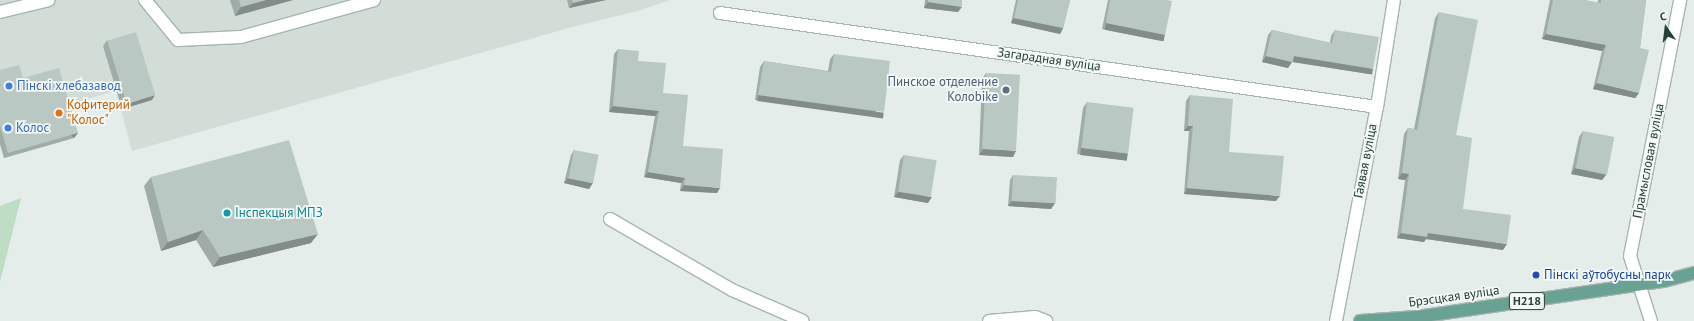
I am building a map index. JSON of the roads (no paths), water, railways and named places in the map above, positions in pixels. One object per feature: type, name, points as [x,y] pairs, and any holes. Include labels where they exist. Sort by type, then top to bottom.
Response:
[{"type":"main road","name":"Брэсцкая вуліца","points":[[1360,321],[1417,317],[1640,285],[1664,281],[1694,273]]},
{"type":"street","points":[[0,12],[49,0]]},
{"type":"street","points":[[145,0],[178,40],[241,37],[374,0]]},
{"type":"street","name":"Гаявая вуліца","points":[[1336,321],[1377,107],[1394,0]]},
{"type":"street","name":"Прамысловая вуліца","points":[[1651,321],[1630,256],[1680,0]]},
{"type":"street","name":"Загарадная вуліца","points":[[720,13],[1377,107]]},
{"type":"street","points":[[610,219],[732,290],[803,321]]},
{"type":"street","points":[[989,321],[1035,317],[1046,321]]},
{"type":"place","name":"Пінскі хлебазавод","points":[[9,86]]},
{"type":"place","name":"Пинское отделение Колоbike","points":[[1006,90]]},
{"type":"place","name":"Кофитерий \"Колос\"","points":[[59,113]]},
{"type":"place","name":"Колос","points":[[8,128]]},
{"type":"place","name":"Інспекцыя МПЗ","points":[[227,213]]},
{"type":"place","name":"Пінскі аўтобусны парк","points":[[1536,275]]}]
